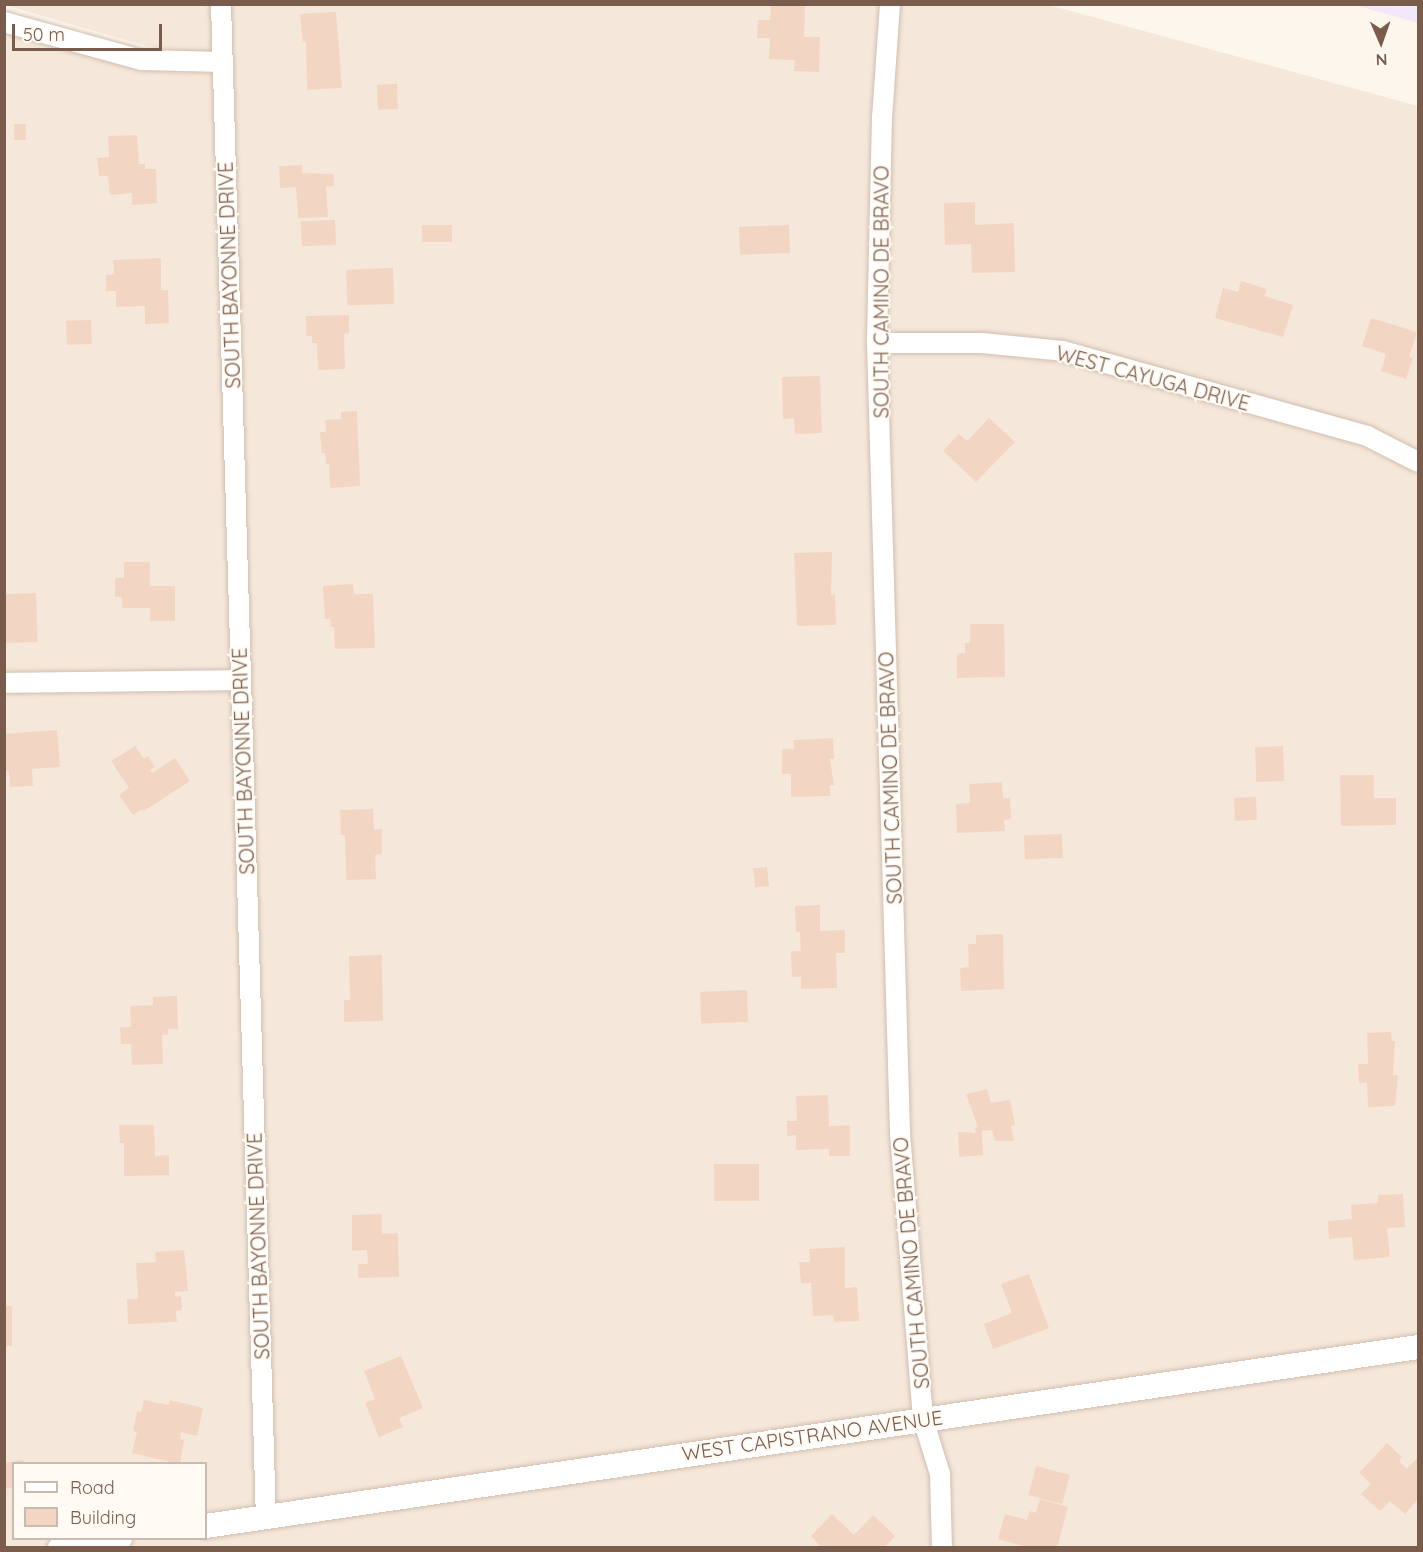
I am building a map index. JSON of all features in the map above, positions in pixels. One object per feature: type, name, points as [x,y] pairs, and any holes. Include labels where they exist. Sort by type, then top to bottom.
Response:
[{"type":"street","name":"SOUTH BAYONNE DRIVE","points":[[221,4],[266,1516]]},
{"type":"street","name":"SOUTH CAMINO DE BRAVO","points":[[890,4],[882,117],[877,343],[900,1132],[923,1419],[940,1474],[942,1548]]},
{"type":"street","points":[[4,22],[141,60],[223,62]]},
{"type":"street","name":"WEST CAYUGA DRIVE","points":[[877,343],[982,343],[1063,351],[1367,436],[1419,462]]},
{"type":"street","points":[[4,683],[241,680]]},
{"type":"street","name":"WEST CAPISTRANO AVENUE","points":[[207,1526],[1419,1347]]},
{"type":"street","points":[[60,1548],[113,1540]]},
{"type":"shaded area","points":[[5,5],[1049,5],[1418,106],[1418,1547],[5,1547],[4,33],[138,69],[220,61],[143,45]]},
{"type":"shaded area","points":[[1354,5],[1418,5],[1418,23]]},
{"type":"building","points":[[771,4],[805,5],[804,37],[820,37],[819,72],[794,71],[795,60],[769,59],[770,38],[757,38],[758,20],[770,20]]},
{"type":"building","points":[[336,12],[342,88],[307,90],[306,42],[303,42],[300,14]]},
{"type":"building","points":[[397,84],[398,109],[378,110],[377,85]]},
{"type":"building","points":[[14,124],[26,124],[26,140],[14,140]]},
{"type":"building","points":[[137,135],[139,164],[145,164],[145,169],[156,169],[157,203],[132,205],[132,193],[110,195],[108,176],[99,176],[97,158],[109,157],[108,136]]},
{"type":"building","points":[[302,165],[302,173],[334,174],[334,186],[326,187],[328,217],[298,218],[296,187],[280,188],[279,166]]},
{"type":"building","points":[[975,202],[975,225],[1014,223],[1015,272],[972,273],[971,244],[945,245],[944,203]]},
{"type":"building","points":[[335,220],[336,245],[302,246],[301,221]]},
{"type":"building","points":[[422,225],[452,225],[452,242],[422,242]]},
{"type":"building","points":[[789,225],[790,253],[740,255],[739,227]]},
{"type":"building","points":[[161,258],[161,290],[168,290],[169,323],[145,324],[145,306],[116,307],[116,291],[106,291],[106,275],[114,274],[113,260]]},
{"type":"building","points":[[393,268],[394,304],[347,306],[346,270]]},
{"type":"building","points":[[1241,281],[1267,289],[1264,296],[1293,305],[1283,337],[1215,318],[1223,288],[1238,292]]},
{"type":"building","points":[[349,315],[349,333],[344,334],[345,369],[318,370],[317,343],[312,343],[312,336],[306,336],[306,316]]},
{"type":"building","points":[[1371,318],[1417,332],[1409,357],[1413,358],[1406,379],[1381,371],[1386,354],[1362,346]]},
{"type":"building","points":[[91,320],[92,344],[67,345],[66,321]]},
{"type":"building","points":[[820,376],[822,433],[795,434],[794,418],[783,419],[782,377]]},
{"type":"building","points":[[357,411],[360,486],[330,488],[329,464],[326,464],[325,453],[322,453],[320,432],[326,432],[325,420],[341,419],[341,412]]},
{"type":"building","points":[[989,418],[1015,442],[976,482],[943,451],[959,434],[967,441]]},
{"type":"building","points":[[832,552],[831,595],[835,594],[836,625],[797,626],[794,553]]},
{"type":"building","points":[[124,562],[150,562],[150,586],[175,586],[175,621],[150,621],[150,608],[122,608],[122,597],[115,597],[115,578],[124,578]]},
{"type":"building","points":[[353,584],[354,594],[373,594],[375,648],[335,649],[334,627],[331,627],[330,619],[325,619],[323,586]]},
{"type":"building","points":[[36,593],[38,642],[6,643],[4,594]]},
{"type":"building","points":[[970,624],[1004,624],[1005,677],[957,678],[957,654],[965,653],[965,643],[970,643]]},
{"type":"building","points":[[57,730],[60,767],[32,769],[33,786],[10,787],[9,771],[4,771],[4,734]]},
{"type":"building","points":[[833,738],[834,759],[830,759],[834,785],[830,785],[830,796],[791,797],[791,774],[782,774],[782,749],[794,749],[794,740]]},
{"type":"building","points":[[135,746],[144,759],[148,756],[155,767],[150,770],[152,773],[175,758],[190,781],[144,811],[142,809],[133,815],[119,795],[129,788],[111,761]]},
{"type":"building","points":[[1283,746],[1284,781],[1256,782],[1255,747]]},
{"type":"building","points":[[1340,775],[1374,775],[1374,798],[1396,798],[1396,825],[1341,826]]},
{"type":"building","points":[[1002,782],[1003,798],[1010,798],[1011,819],[1004,820],[1005,831],[957,833],[956,804],[970,803],[969,784]]},
{"type":"building","points":[[1256,797],[1257,820],[1235,821],[1234,798]]},
{"type":"building","points":[[373,809],[374,830],[382,829],[382,854],[375,855],[376,879],[346,880],[345,835],[341,835],[340,810]]},
{"type":"building","points":[[1062,834],[1063,858],[1025,859],[1024,835]]},
{"type":"building","points":[[767,867],[769,886],[755,887],[753,868]]},
{"type":"building","points":[[820,905],[820,931],[845,930],[845,953],[836,953],[837,988],[801,989],[801,977],[792,977],[791,951],[801,951],[800,932],[796,932],[795,906]]},
{"type":"building","points":[[1003,934],[1004,989],[961,991],[960,968],[969,967],[968,944],[976,944],[976,935]]},
{"type":"building","points":[[382,955],[383,1021],[344,1022],[344,1000],[350,1000],[349,956]]},
{"type":"building","points":[[747,990],[748,1022],[701,1024],[700,992]]},
{"type":"building","points":[[177,996],[178,1029],[168,1029],[168,1034],[162,1035],[163,1064],[132,1065],[131,1044],[121,1044],[120,1027],[131,1027],[130,1006],[153,1005],[153,997]]},
{"type":"building","points":[[1391,1032],[1392,1041],[1395,1041],[1393,1075],[1398,1075],[1395,1106],[1368,1107],[1367,1082],[1359,1083],[1358,1064],[1368,1064],[1367,1033]]},
{"type":"building","points":[[987,1089],[991,1103],[1010,1100],[1015,1125],[1011,1126],[1014,1141],[995,1141],[992,1130],[982,1131],[983,1155],[959,1157],[958,1132],[976,1133],[975,1128],[978,1127],[966,1094]]},
{"type":"building","points":[[828,1095],[829,1126],[850,1125],[850,1156],[829,1156],[829,1149],[796,1150],[796,1135],[787,1136],[787,1121],[797,1121],[796,1096]]},
{"type":"building","points":[[119,1125],[154,1125],[155,1156],[169,1155],[169,1175],[124,1176],[124,1143],[120,1143]]},
{"type":"building","points":[[714,1164],[759,1164],[759,1201],[714,1201]]},
{"type":"building","points":[[1403,1194],[1405,1227],[1387,1228],[1390,1257],[1354,1260],[1352,1237],[1329,1239],[1328,1221],[1352,1219],[1351,1205],[1378,1203],[1378,1195]]},
{"type":"building","points":[[382,1214],[382,1234],[398,1233],[399,1277],[358,1278],[358,1264],[368,1264],[367,1250],[352,1251],[352,1215]]},
{"type":"building","points":[[845,1247],[845,1288],[857,1287],[859,1321],[834,1322],[833,1315],[813,1316],[811,1283],[801,1283],[799,1262],[810,1262],[809,1249]]},
{"type":"building","points":[[184,1250],[188,1291],[175,1292],[175,1297],[181,1296],[182,1310],[176,1311],[177,1322],[128,1324],[127,1299],[138,1299],[136,1263],[156,1262],[155,1252]]},
{"type":"building","points":[[1029,1274],[1049,1328],[993,1349],[984,1324],[1012,1313],[1001,1284]]},
{"type":"building","points":[[4,1306],[12,1306],[12,1346],[4,1346]]},
{"type":"building","points":[[401,1356],[423,1408],[399,1418],[403,1427],[379,1437],[365,1403],[375,1399],[364,1371]]},
{"type":"building","points":[[144,1400],[168,1405],[170,1400],[203,1408],[197,1436],[181,1432],[180,1439],[184,1440],[180,1462],[132,1453],[137,1432],[133,1431],[137,1411],[141,1412]]},
{"type":"building","points":[[1387,1443],[1402,1457],[1399,1461],[1407,1469],[1418,1457],[1418,1499],[1405,1514],[1390,1501],[1380,1511],[1361,1494],[1371,1484],[1359,1473]]},
{"type":"building","points":[[23,1460],[24,1462],[12,1462],[12,1487],[4,1489],[4,1463]]},
{"type":"building","points":[[1036,1466],[1070,1475],[1062,1504],[1028,1495]]},
{"type":"building","points":[[1040,1499],[1068,1507],[1057,1548],[1030,1548],[998,1539],[1005,1514],[1027,1520],[1030,1511],[1036,1513]]},
{"type":"building","points":[[832,1514],[854,1535],[873,1515],[895,1536],[884,1548],[822,1548],[811,1536]]}]
